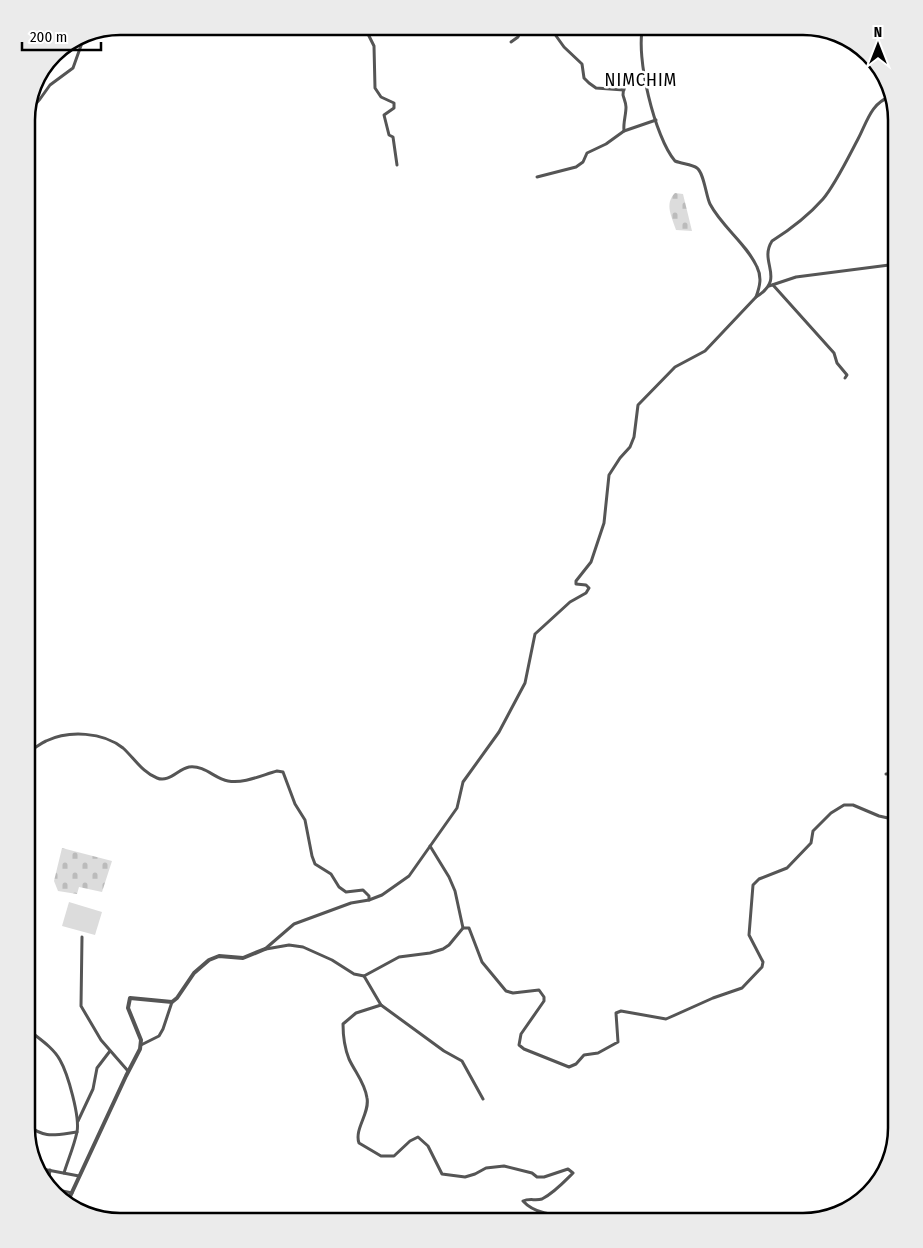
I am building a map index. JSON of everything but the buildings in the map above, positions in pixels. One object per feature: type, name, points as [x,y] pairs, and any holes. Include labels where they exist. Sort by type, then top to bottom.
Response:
[{"type":"street","points":[[367,35],[374,46],[375,88],[381,97],[394,103],[394,108],[384,115],[389,135],[393,137],[397,165]]},
{"type":"street","points":[[511,42],[518,35]]},
{"type":"street","points":[[555,35],[564,47],[582,64],[584,78],[589,83],[596,88],[624,90]]},
{"type":"street","points":[[642,35],[641,49],[644,74],[656,120],[671,156],[675,161],[698,168],[709,202],[716,214],[757,266],[761,278],[756,297]]},
{"type":"street","points":[[37,102],[50,85],[73,68],[81,45]]},
{"type":"street","points":[[624,131],[626,107],[623,95],[626,82],[644,74]]},
{"type":"street","points":[[771,285],[772,278],[768,256],[769,246],[772,241],[807,216],[824,198],[860,137],[872,112],[879,102],[885,99]]},
{"type":"street","points":[[536,176],[580,165],[587,153],[606,144],[624,131],[656,120]]},
{"type":"street","points":[[265,949],[294,924],[351,903],[369,900],[382,895],[409,876],[457,808],[463,782],[499,732],[526,683],[535,634],[570,602],[586,593],[589,588],[576,584],[576,581],[591,562],[604,523],[609,476],[632,442],[638,406],[675,367],[705,351],[756,297],[771,285],[796,277],[888,265]]},
{"type":"street","points":[[771,285],[834,353],[838,363],[847,375],[845,378]]},
{"type":"street","points":[[35,747],[46,741],[71,734],[89,734],[122,748],[140,766],[160,780],[169,778],[188,767],[206,770],[227,781],[237,781],[277,771],[283,772],[294,804],[305,820],[315,864],[331,874],[339,887],[346,892],[363,890],[369,896],[369,900]]},
{"type":"street","points":[[464,928],[469,928],[482,962],[506,991],[513,993],[539,990],[544,997],[544,1001],[521,1034],[519,1045],[524,1049],[569,1067],[576,1064],[584,1055],[598,1053],[618,1042],[616,1013],[621,1011],[666,1019],[713,998],[742,988],[762,967],[763,962],[749,934],[754,885],[759,879],[788,868],[811,843],[813,831],[831,813],[844,805],[853,805],[888,818]]},
{"type":"street","points":[[430,846],[449,877],[455,891],[464,928]]},
{"type":"street","points":[[141,1045],[159,1036],[172,1002],[177,998],[194,973],[209,960],[219,956],[243,958],[265,949],[289,945],[303,947],[332,960],[354,974],[364,976],[399,957],[430,953],[443,949],[464,928]]},
{"type":"street","points":[[82,938],[81,1006],[98,1035],[128,1071]]},
{"type":"street","points":[[364,976],[381,1005],[444,1051],[462,1061],[483,1099]]},
{"type":"street","points":[[70,1196],[141,1045],[141,1040],[128,1008],[130,998],[172,1002]]},
{"type":"street","points":[[381,1005],[356,1013],[343,1024],[349,1058],[361,1079],[367,1097],[364,1116],[357,1136],[359,1143],[381,1156],[394,1156],[410,1141],[418,1137],[428,1146],[442,1174],[454,1176],[465,1177],[486,1168],[504,1166],[532,1173],[537,1177],[544,1177],[568,1169],[573,1173],[551,1193],[540,1200],[525,1199],[523,1201],[529,1208],[546,1213]]},
{"type":"street","points":[[35,1035],[60,1061],[72,1095],[78,1122],[77,1132],[64,1173]]},
{"type":"street","points":[[78,1122],[93,1089],[97,1068],[110,1051]]},
{"type":"street","points":[[35,1131],[46,1136],[77,1132]]},
{"type":"street","points":[[46,1169],[79,1176]]},
{"type":"street","points":[[49,1175],[50,1170]]},
{"type":"street","points":[[63,1191],[72,1193]]},
{"type":"green space","points":[[675,193],[683,194],[692,231],[676,230],[669,206]]},
{"type":"green space","points":[[62,848],[112,861],[102,892],[79,887],[77,894],[58,891],[54,881]]},
{"type":"green space","points":[[69,902],[102,912],[95,935],[62,926]]},
{"type":"district","name":"NIMCHIM","points":[[641,80]]}]
